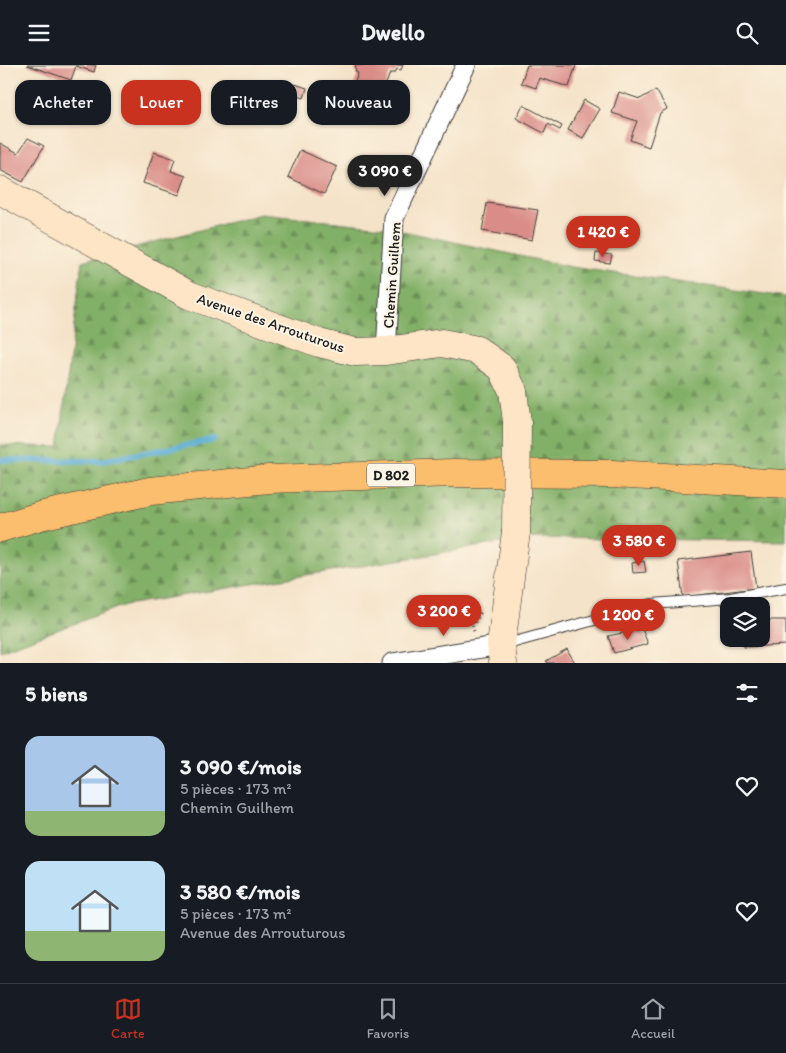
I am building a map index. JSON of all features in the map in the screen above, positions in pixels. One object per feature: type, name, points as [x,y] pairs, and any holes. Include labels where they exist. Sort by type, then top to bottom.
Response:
[{"type":"main road","name":"D 802","points":[[0,528],[40,516],[150,491],[269,479],[453,473],[592,473],[786,485]]},
{"type":"street","name":"Chemin Guilhem","points":[[386,351],[394,218],[466,65]]},
{"type":"street","name":"Avenue des Arrouturous","points":[[0,190],[189,295],[319,343],[354,352],[386,351],[442,343],[477,350],[502,367],[513,391],[517,422],[516,532],[502,654]]},
{"type":"street","points":[[392,663],[502,654]]},
{"type":"lane","points":[[502,654],[652,604],[730,598],[786,587]]},
{"type":"green space","points":[[261,214],[384,227],[571,267],[786,297],[786,541],[531,538],[125,605],[0,651],[0,445],[59,447],[82,261]]},
{"type":"building","points":[[27,65],[96,65],[94,72],[76,66],[71,80]]},
{"type":"building","points":[[356,65],[403,65],[401,70],[397,69],[395,73],[390,73],[387,80],[356,80],[358,73],[355,71]]},
{"type":"building","points":[[527,65],[576,65],[569,87],[539,78],[536,88],[521,83]]},
{"type":"building","points":[[297,85],[307,88],[304,98],[297,96]]},
{"type":"building","points":[[656,90],[667,109],[660,113],[649,147],[630,140],[637,121],[612,113],[619,92],[640,99]]},
{"type":"building","points":[[584,100],[600,109],[583,138],[568,130]]},
{"type":"building","points":[[523,105],[562,126],[560,130],[548,124],[544,133],[516,118]]},
{"type":"building","points":[[28,138],[44,146],[23,182],[0,170],[0,143],[18,153]]},
{"type":"building","points":[[300,150],[337,167],[324,194],[288,177]]},
{"type":"building","points":[[154,152],[175,159],[171,171],[186,176],[179,195],[143,183]]},
{"type":"building","points":[[487,203],[538,210],[532,240],[482,231]]},
{"type":"building","points":[[596,253],[612,255],[610,263],[595,261]]},
{"type":"building","points":[[751,552],[756,588],[683,597],[678,561]]},
{"type":"building","points":[[644,561],[646,572],[633,573],[632,563]]},
{"type":"building","points":[[770,620],[786,620],[786,645],[770,646]]},
{"type":"building","points":[[642,629],[648,644],[614,653],[608,636]]},
{"type":"building","points":[[567,649],[575,663],[548,663],[546,661]]},
{"type":"waterway","points":[[0,460],[101,461],[215,440]]}]
